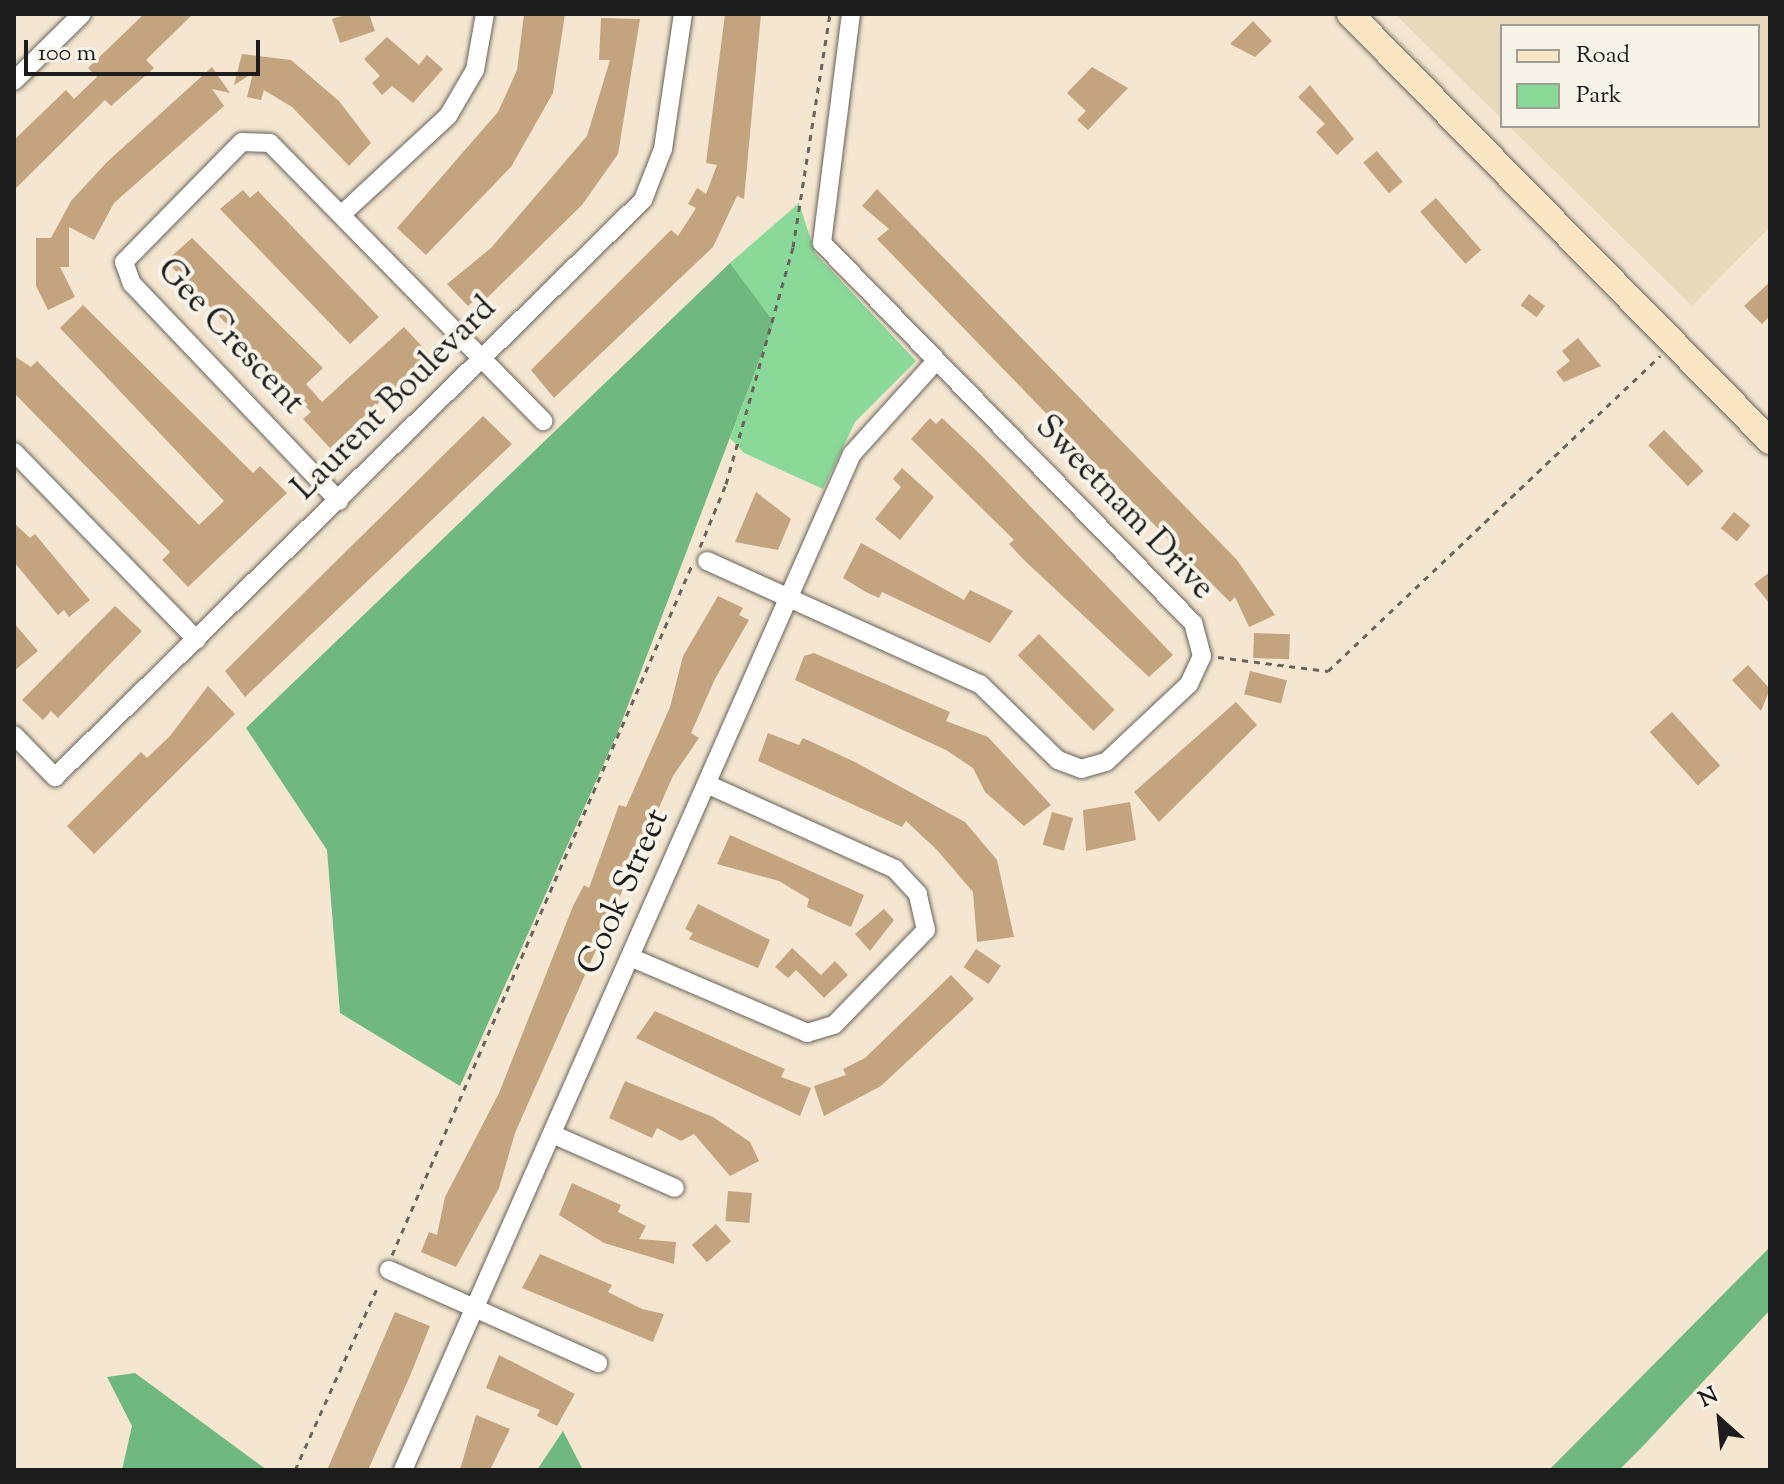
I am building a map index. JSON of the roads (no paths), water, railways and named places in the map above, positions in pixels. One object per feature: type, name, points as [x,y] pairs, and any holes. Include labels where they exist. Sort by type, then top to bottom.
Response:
[{"type":"main road","points":[[1350,14],[1770,441]]},
{"type":"street","points":[[14,81],[82,14]]},
{"type":"street","points":[[341,215],[448,116],[475,70],[485,14]]},
{"type":"street","name":"Laurent Boulevard","points":[[14,735],[55,777],[643,200],[663,149],[683,14]]},
{"type":"street","name":"Sweetnam Drive","points":[[707,561],[980,684],[1058,760],[1081,769],[1106,762],[1189,684],[1202,656],[1193,623],[822,243],[851,14]]},
{"type":"street","name":"Gee Crescent","points":[[339,501],[132,284],[124,262],[242,142],[270,143],[543,421]]},
{"type":"street","name":"Cook Street","points":[[403,1470],[864,435],[935,362]]},
{"type":"street","points":[[14,452],[197,640]]},
{"type":"street","points":[[630,957],[807,1033],[834,1025],[926,930],[918,894],[895,869],[707,784]]},
{"type":"street","points":[[552,1134],[675,1188]]},
{"type":"street","points":[[389,1270],[598,1363]]}]
